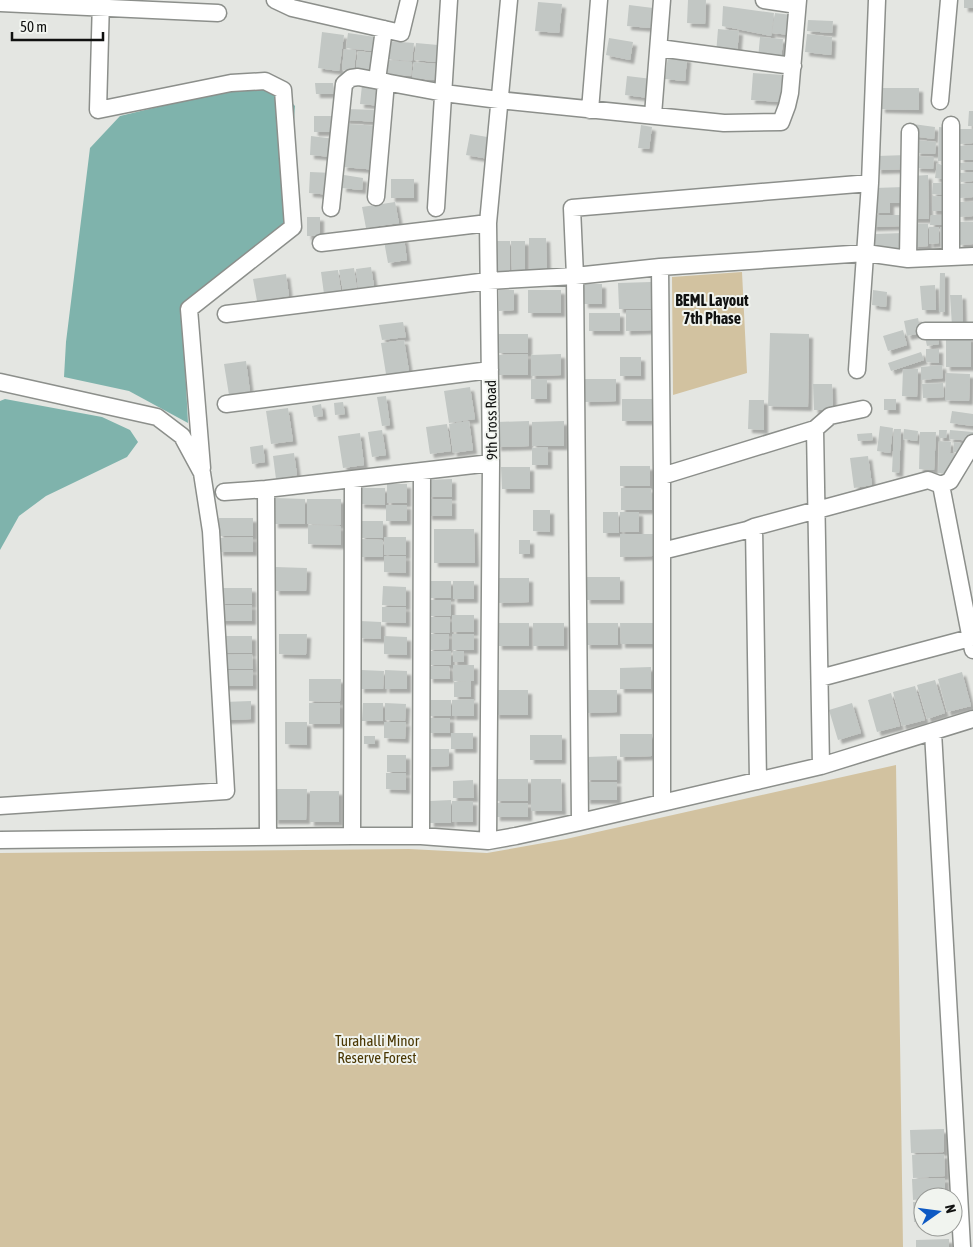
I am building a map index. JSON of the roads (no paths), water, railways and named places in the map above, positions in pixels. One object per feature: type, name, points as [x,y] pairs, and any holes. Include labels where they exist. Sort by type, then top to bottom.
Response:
[{"type":"street","points":[[0,3],[101,4],[218,13],[199,0]]},
{"type":"street","points":[[275,0],[292,8],[401,33],[409,0]]},
{"type":"street","points":[[436,208],[449,0]]},
{"type":"street","name":"9th Cross Road","points":[[488,841],[491,463],[488,223],[509,0]]},
{"type":"street","points":[[590,110],[599,0]]},
{"type":"street","points":[[652,115],[662,0]]},
{"type":"street","points":[[331,208],[344,84],[351,78],[358,77],[444,93],[590,110],[724,123],[781,122],[787,106],[793,66],[797,2],[764,0]]},
{"type":"street","points":[[857,370],[870,183],[877,0]]},
{"type":"street","points":[[940,101],[949,0]]},
{"type":"street","points":[[0,806],[226,792],[211,531],[202,473],[189,309],[293,227],[283,90],[265,81],[231,83],[98,110],[101,4]]},
{"type":"street","points":[[376,198],[384,29]]},
{"type":"street","points":[[659,48],[793,66]]},
{"type":"street","points":[[951,256],[952,125]]},
{"type":"street","points":[[908,259],[910,132]]},
{"type":"street","points":[[580,822],[575,276],[572,208],[870,183]]},
{"type":"street","points":[[321,243],[488,223]]},
{"type":"street","points":[[226,314],[488,281],[575,276],[660,267],[866,253],[908,259],[973,256]]},
{"type":"street","points":[[660,267],[662,803]]},
{"type":"street","points":[[925,331],[973,331]]},
{"type":"street","points":[[226,404],[490,370]]},
{"type":"street","points":[[0,382],[157,417],[182,436],[202,473]]},
{"type":"street","points":[[662,476],[815,429],[830,416],[863,409]]},
{"type":"street","points":[[815,429],[821,766]]},
{"type":"street","points":[[662,551],[747,530],[928,480],[941,485],[950,481],[973,443]]},
{"type":"street","points":[[224,492],[353,480],[491,463]]},
{"type":"street","points":[[421,836],[422,471]]},
{"type":"street","points":[[352,836],[353,480]]},
{"type":"street","points":[[820,678],[971,644],[941,485]]},
{"type":"street","points":[[266,489],[268,836]]},
{"type":"street","points":[[754,527],[758,781]]},
{"type":"street","points":[[0,840],[421,836],[488,841],[580,822],[821,766],[973,720]]},
{"type":"street","points":[[933,732],[962,1247]]},
{"type":"water","points":[[269,80],[295,106],[286,228],[182,308],[188,423],[129,391],[64,377],[66,342],[90,148],[120,116]]},
{"type":"water","points":[[5,399],[102,417],[130,430],[138,442],[127,457],[46,496],[19,516],[0,550],[0,401]]},
{"type":"district","name":"BEML Layout 7th Phase","points":[[712,309]]},
{"type":"park label","name":"Turahalli Minor Reserve Forest","points":[[377,1048]]}]
